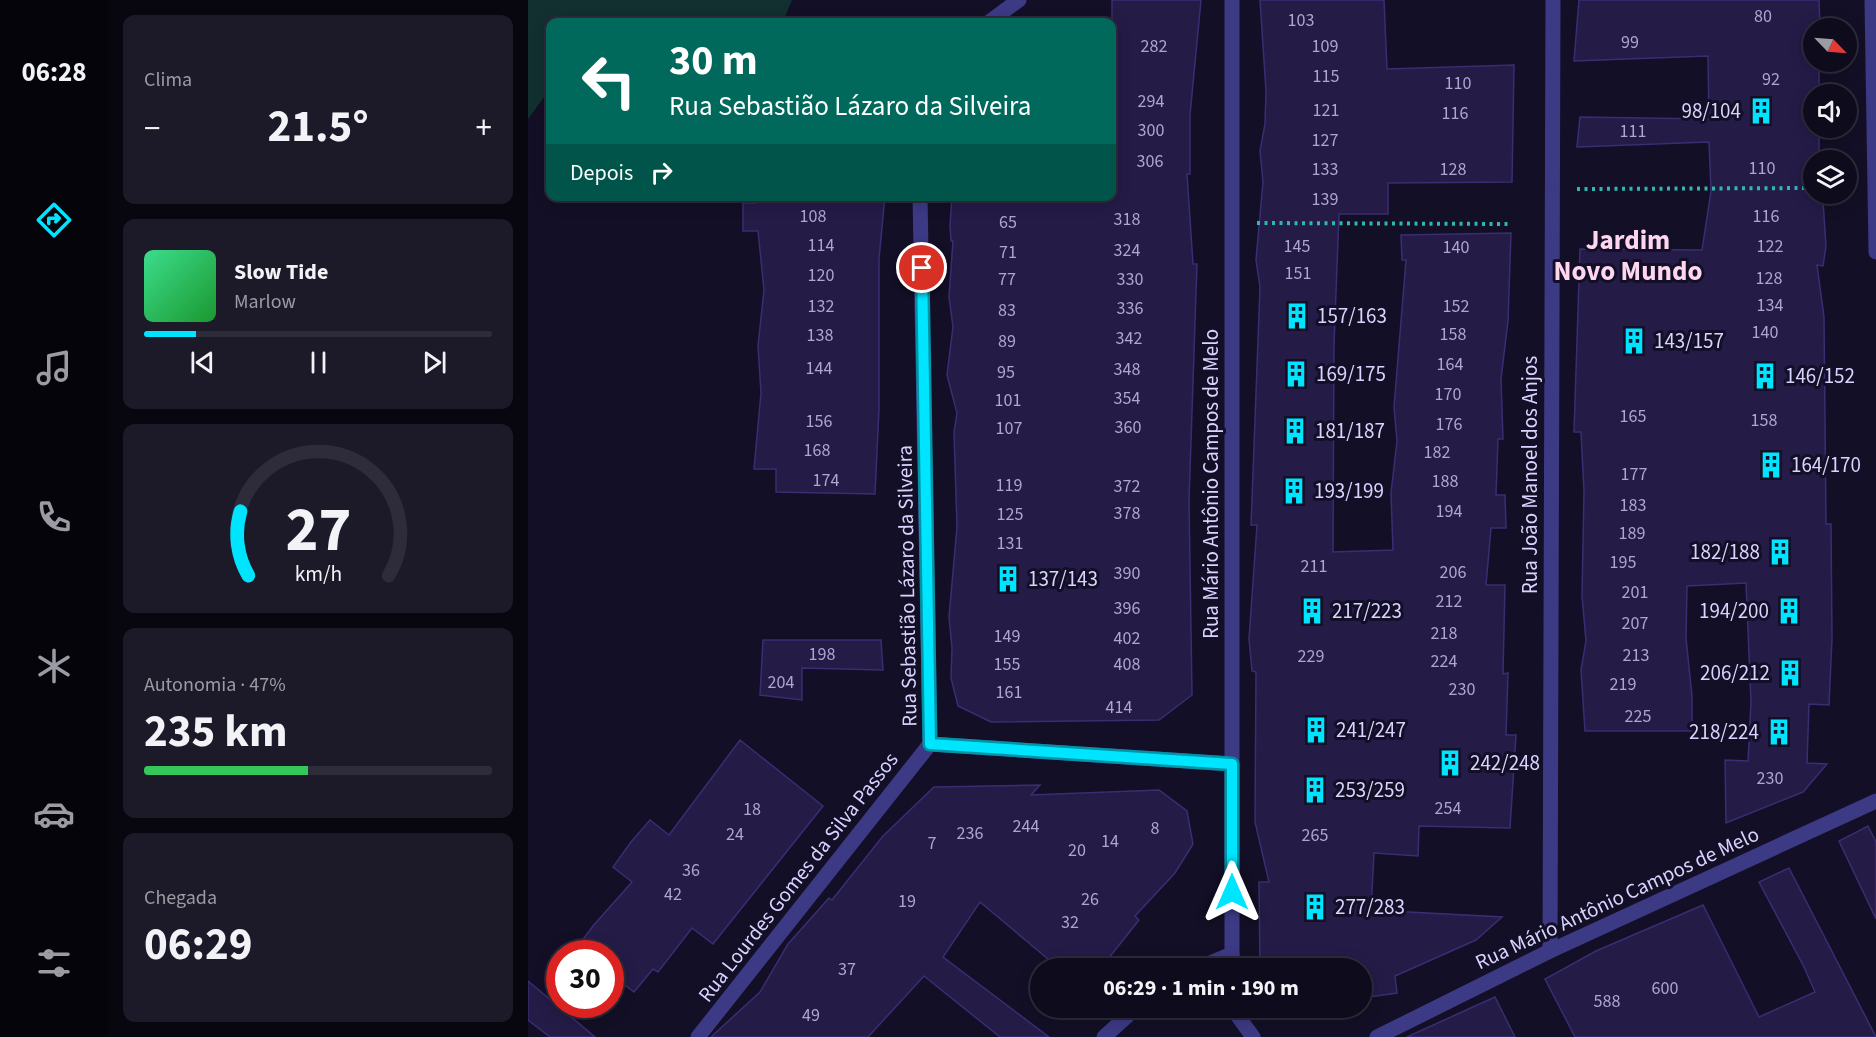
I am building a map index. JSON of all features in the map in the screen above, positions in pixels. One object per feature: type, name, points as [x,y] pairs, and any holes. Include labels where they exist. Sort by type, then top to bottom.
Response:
[{"type":"street","points":[[994,18],[1019,0]]},
{"type":"street","name":"Rua Mário Antônio Campos de Melo","points":[[1232,0],[1232,958]]},
{"type":"street","name":"Rua João Manoel dos Anjos","points":[[1550,951],[1553,0]]},
{"type":"street","points":[[1872,0],[1876,252]]},
{"type":"street","name":"Rua Sebastião Lázaro da Silveira","points":[[920,201],[930,744],[1232,764]]},
{"type":"street","name":"Rua Lourdes Gomes da Silva Passos","points":[[698,1037],[930,744]]},
{"type":"street","name":"Rua Mário Antônio Campos de Melo","points":[[1377,1037],[1550,951],[1876,801]]},
{"type":"street","points":[[1104,1037],[1125,1018]]},
{"type":"street","points":[[1239,1018],[1253,1037]]},
{"type":"path","points":[[1575,189],[1803,188]]},
{"type":"path","points":[[1256,223],[1511,224]]},
{"type":"green space","points":[[528,0],[792,0],[785,17],[776,18],[546,18],[546,94],[528,119]]},
{"type":"building","points":[[1112,0],[1201,0],[1190,115],[1190,174],[1187,174],[1193,264],[1197,264],[1189,500],[1192,695],[1159,720],[991,722],[958,706],[951,678],[952,648],[949,617],[957,527],[954,432],[957,413],[947,375],[953,327],[949,297],[953,241],[951,241],[950,226],[952,201],[1116,201],[1116,18],[1112,18]]},
{"type":"building","points":[[1260,0],[1384,0],[1387,69],[1514,65],[1512,182],[1388,183],[1388,214],[1339,214],[1334,345],[1333,552],[1393,550],[1391,493],[1397,441],[1394,407],[1406,260],[1402,260],[1401,235],[1511,233],[1508,321],[1501,379],[1503,439],[1498,439],[1496,495],[1505,495],[1506,528],[1491,528],[1486,585],[1505,585],[1503,674],[1508,673],[1506,735],[1516,735],[1510,828],[1419,826],[1418,856],[1374,853],[1371,910],[1502,917],[1476,940],[1395,976],[1397,993],[1372,997],[1372,958],[1260,958],[1259,882],[1269,882],[1255,822],[1256,672],[1252,671],[1249,639],[1257,525],[1251,525],[1260,287],[1256,260],[1263,182],[1260,151],[1265,124],[1266,91]]},
{"type":"building","points":[[1579,0],[1819,0],[1820,18],[1803,18],[1803,72],[1819,72],[1819,84],[1803,84],[1803,138],[1819,138],[1819,150],[1803,150],[1803,204],[1823,204],[1826,246],[1823,266],[1817,265],[1824,317],[1826,524],[1831,524],[1832,639],[1829,705],[1809,704],[1807,763],[1827,764],[1803,792],[1726,823],[1725,760],[1748,761],[1751,702],[1746,583],[1687,586],[1686,638],[1692,696],[1692,731],[1585,731],[1581,670],[1586,641],[1582,596],[1584,492],[1581,432],[1574,432],[1580,249],[1702,250],[1711,191],[1709,142],[1577,147],[1580,117],[1709,119],[1708,56],[1574,61]]},
{"type":"building","points":[[756,201],[885,201],[879,259],[879,409],[875,494],[776,492],[776,469],[754,469],[761,393],[758,346],[764,290],[758,231],[743,231],[743,203],[756,203]]},
{"type":"building","points":[[763,640],[881,640],[883,670],[802,668],[802,700],[760,695]]},
{"type":"building","points":[[740,740],[823,806],[713,944],[692,928],[658,972],[653,969],[634,992],[624,984],[624,940],[582,940],[632,882],[613,867],[631,842],[650,820],[669,835]]},
{"type":"building","points":[[1040,785],[1031,795],[1159,790],[1187,811],[1193,844],[1175,873],[1135,916],[1139,920],[1109,958],[1047,958],[980,902],[943,957],[1049,1037],[1000,1037],[924,976],[868,1037],[711,1037],[760,992],[788,944],[829,898],[832,900],[883,836],[934,787]]},
{"type":"building","points":[[1868,826],[1876,842],[1876,919],[1839,841]]},
{"type":"building","points":[[1789,868],[1876,1037],[1575,1037],[1545,979],[1596,951],[1703,905],[1759,1017],[1815,992],[1759,882]]},
{"type":"building","points":[[528,981],[546,996],[546,1018],[572,1018],[595,1037],[550,1037],[528,1020]]},
{"type":"building","points":[[1495,997],[1515,1037],[1407,1037],[1464,1011]]},
{"type":"place","name":"98/104","points":[[1761,111]]},
{"type":"place","name":"157/163","points":[[1297,316]]},
{"type":"place","name":"143/157","points":[[1634,341]]},
{"type":"place","name":"169/175","points":[[1296,374]]},
{"type":"place","name":"146/152","points":[[1765,376]]},
{"type":"place","name":"181/187","points":[[1295,431]]},
{"type":"place","name":"164/170","points":[[1771,465]]},
{"type":"place","name":"193/199","points":[[1294,491]]},
{"type":"place","name":"182/188","points":[[1780,552]]},
{"type":"place","name":"137/143","points":[[1008,579]]},
{"type":"place","name":"217/223","points":[[1312,611]]},
{"type":"place","name":"194/200","points":[[1789,611]]},
{"type":"place","name":"206/212","points":[[1790,673]]},
{"type":"place","name":"241/247","points":[[1316,730]]},
{"type":"place","name":"218/224","points":[[1779,732]]},
{"type":"place","name":"242/248","points":[[1450,763]]},
{"type":"place","name":"253/259","points":[[1315,790]]},
{"type":"place","name":"277/283","points":[[1315,907]]},
{"type":"district","name":"Jardim Novo Mundo","points":[[1628,256]]},
{"type":"route","points":[[922,268],[930,744],[1232,764],[1232,892]]}]
